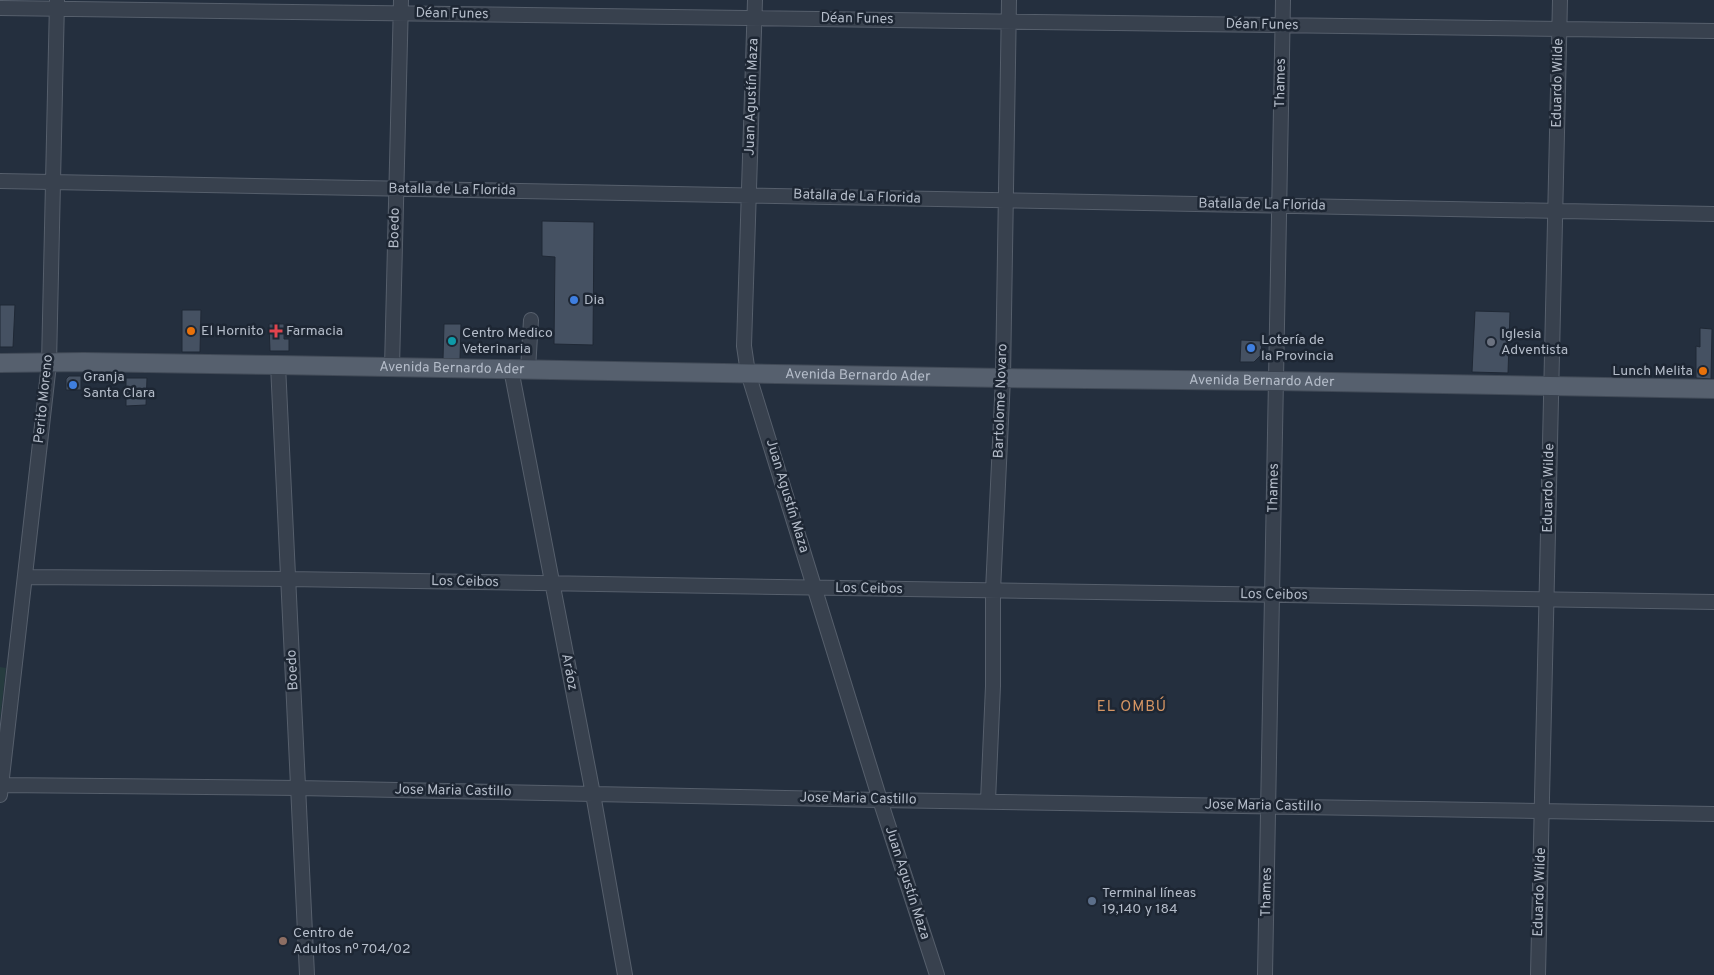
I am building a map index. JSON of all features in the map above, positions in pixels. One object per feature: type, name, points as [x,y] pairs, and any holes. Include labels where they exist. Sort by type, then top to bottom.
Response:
[{"type":"main road","name":"Avenida Bernardo Ader","points":[[0,363],[49,364],[84,362],[1714,389]]},
{"type":"street","name":"Juan Agustín Maza","points":[[755,0],[744,346],[748,373],[880,800],[937,975]]},
{"type":"street","name":"Bartolome Novaro","points":[[988,801],[993,686],[993,591],[1003,378],[1008,0]]},
{"type":"street","name":"Thames","points":[[1265,975],[1283,0]]},
{"type":"street","name":"Eduardo Wilde","points":[[1538,975],[1560,0]]},
{"type":"street","name":"Déan Funes","points":[[0,8],[56,4],[400,7],[754,18],[1714,31]]},
{"type":"street","name":"Perito Moreno","points":[[1,790],[49,364],[56,4]]},
{"type":"street","name":"Boedo","points":[[392,367],[400,7]]},
{"type":"street","name":"Batalla de La Florida","points":[[0,181],[749,194],[1006,202],[1279,205],[1714,214]]},
{"type":"street","name":"Aráoz","points":[[532,320],[520,369],[552,584],[593,794],[625,975]]},
{"type":"street","name":"Boedo","points":[[278,365],[307,975]]},
{"type":"street","name":"Los Ceibos","points":[[25,577],[288,579],[1714,602]]},
{"type":"street","name":"Jose Maria Castillo","points":[[1,790],[298,788],[1714,814]]},
{"type":"green space","points":[[0,667],[6,668],[0,720]]},
{"type":"building","name":"Dia","points":[[542,221],[594,222],[593,345],[554,344],[555,257],[542,256]]},
{"type":"building","points":[[0,305],[15,305],[13,347],[0,347]]},
{"type":"building","name":"El Hornito","points":[[182,310],[201,310],[200,352],[182,352]]},
{"type":"building","name":"Iglesia Adventista","points":[[1475,311],[1510,312],[1508,373],[1472,372]]},
{"type":"building","name":"Farmacia","points":[[269,324],[284,324],[284,339],[289,339],[289,351],[270,351]]},
{"type":"building","name":"Centro Medico Veterinaria","points":[[444,324],[461,324],[460,359],[443,359]]},
{"type":"building","points":[[1700,328],[1712,329],[1711,379],[1696,378],[1696,346],[1700,347]]},
{"type":"building","name":"Lotería de la Provincia","points":[[1241,340],[1262,341],[1261,355],[1254,362],[1240,362]]},
{"type":"building","name":"Granja Santa Clara","points":[[69,376],[81,376],[81,390],[66,390],[66,379]]},
{"type":"building","points":[[126,378],[147,378],[146,405],[126,406]]},
{"type":"place","name":"Dia","points":[[574,300]]},
{"type":"place","name":"El Hornito","points":[[191,331]]},
{"type":"place","name":"Farmacia","points":[[276,331]]},
{"type":"place","name":"Centro Medico Veterinaria","points":[[452,341]]},
{"type":"place","name":"Iglesia Adventista","points":[[1491,342]]},
{"type":"place","name":"Lotería de la Provincia","points":[[1251,348]]},
{"type":"place","name":"Lunch Melita","points":[[1703,371]]},
{"type":"place","name":"Granja Santa Clara","points":[[73,385]]},
{"type":"place","name":"Terminal líneas 19,140 y 184","points":[[1092,901]]},
{"type":"place","name":"Centro de Adultos nº 704/02","points":[[283,941]]},
{"type":"district","name":"EL OMBÚ","points":[[1132,707]]}]
